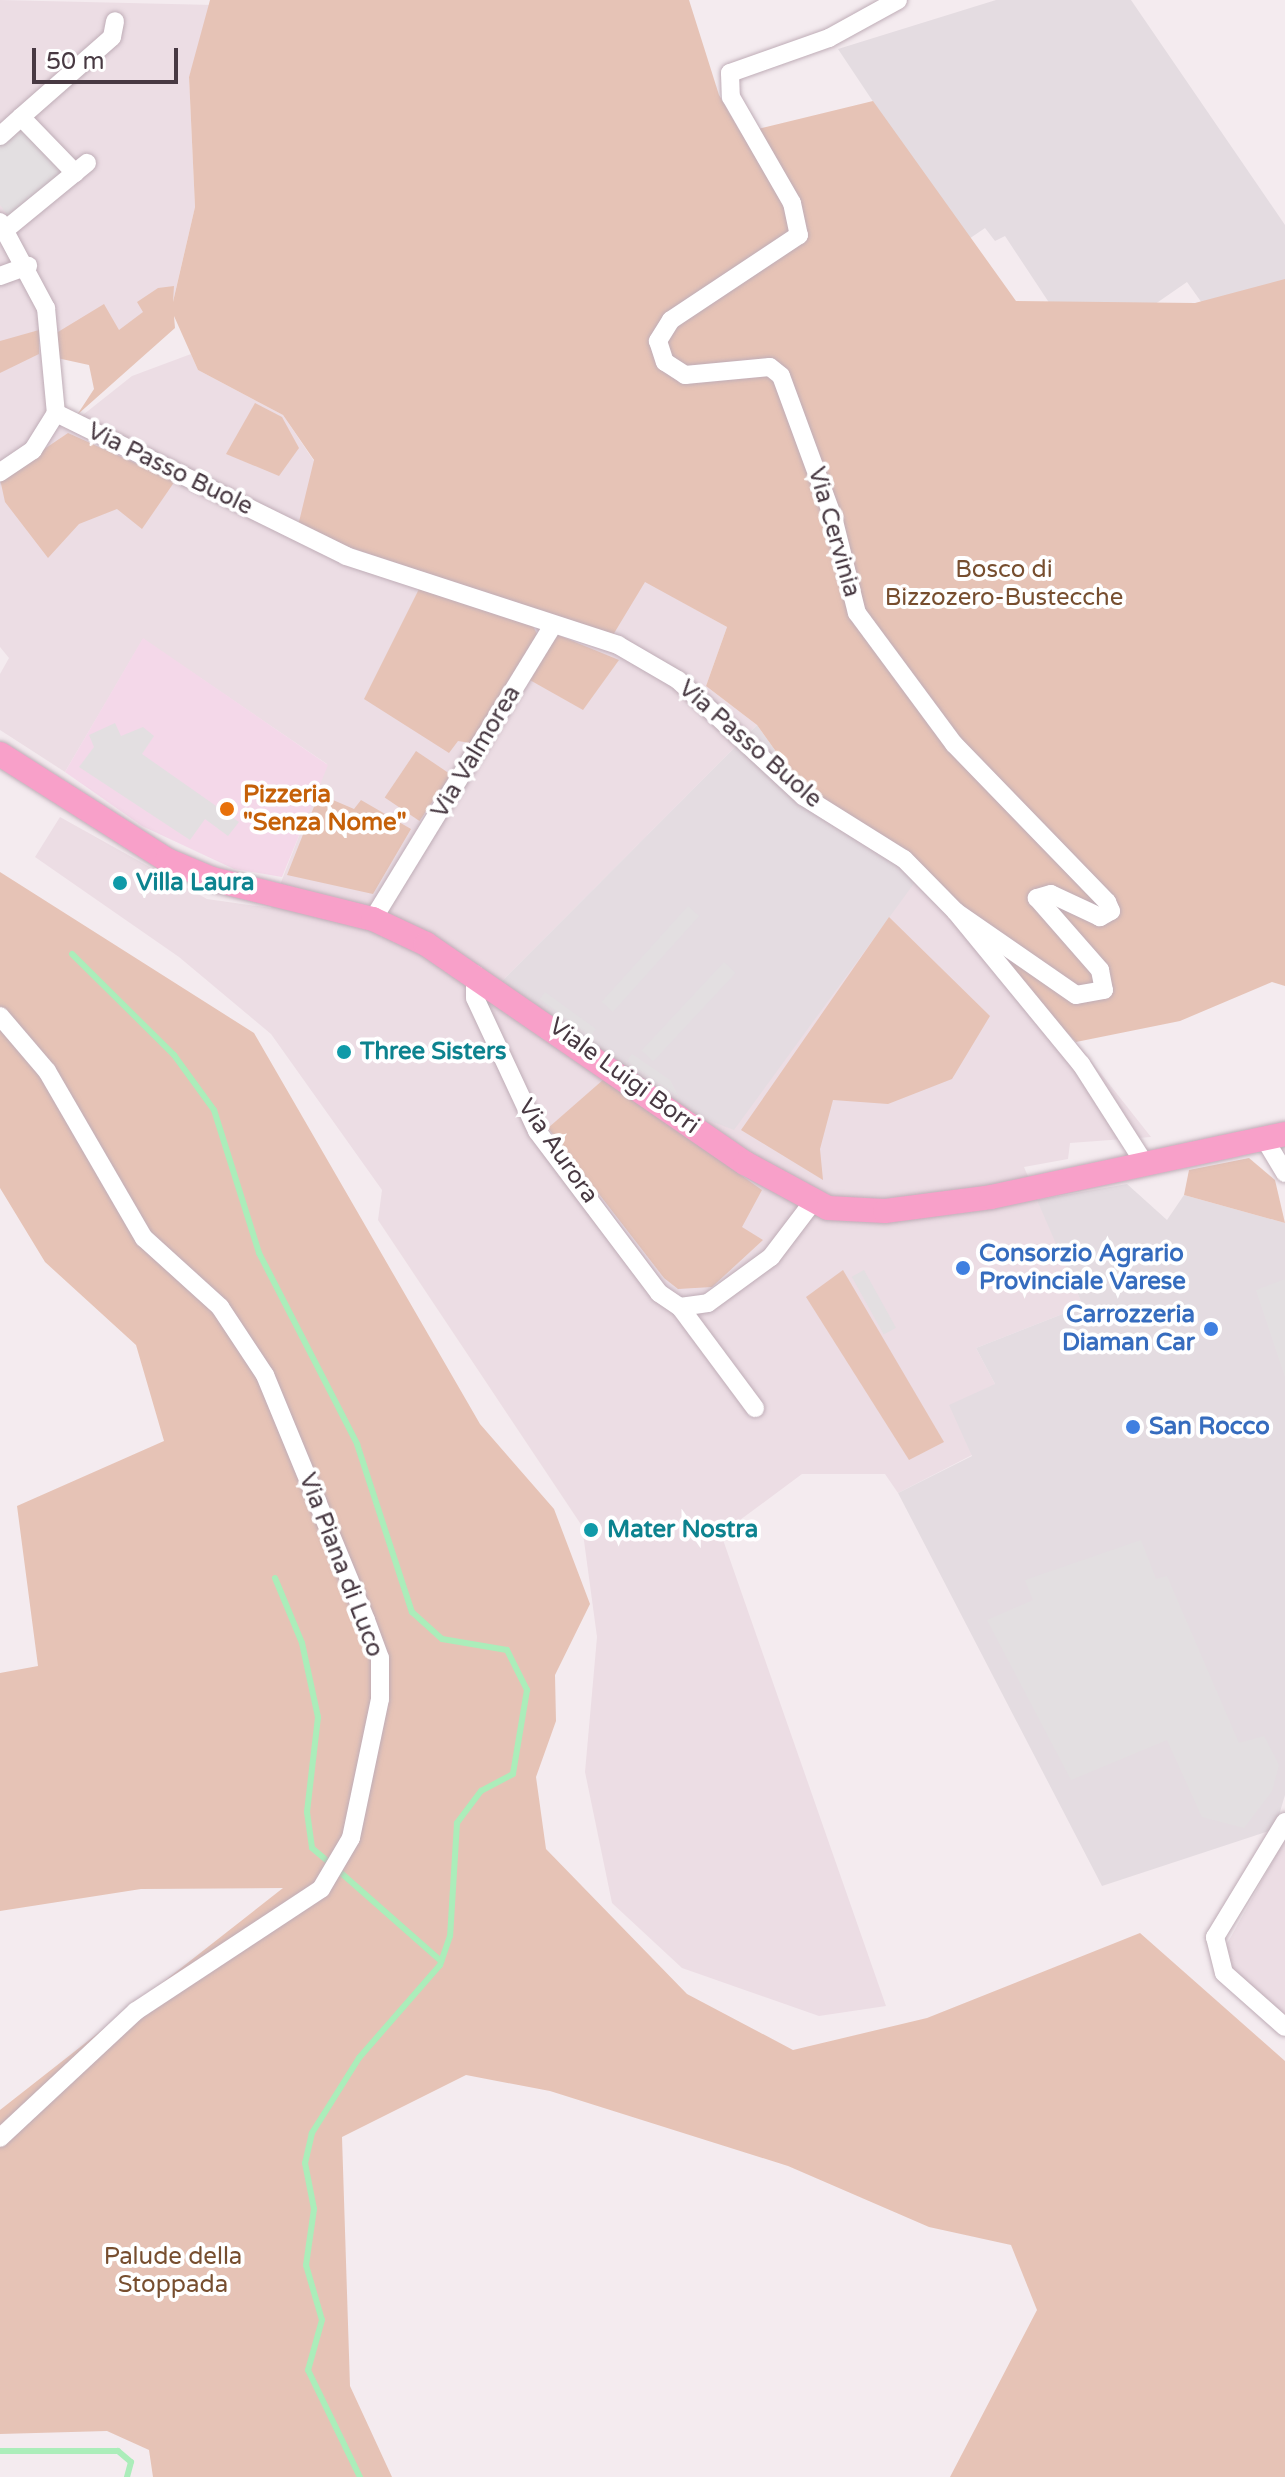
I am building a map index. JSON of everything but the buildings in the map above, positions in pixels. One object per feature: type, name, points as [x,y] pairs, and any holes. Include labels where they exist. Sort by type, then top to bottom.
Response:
[{"type":"main road","name":"Viale Luigi Borri","points":[[0,754],[167,860],[212,879],[373,919],[475,974],[812,1203],[885,1211],[1145,1164],[1274,1136]]},
{"type":"street","name":"Via Cervinia","points":[[898,0],[829,38],[730,73],[731,97],[792,203],[799,235],[671,320],[658,341],[665,362],[685,375],[770,367],[781,376],[833,517],[839,564],[857,613],[954,744],[1107,902],[1111,911],[1100,917],[1051,894],[1037,898],[1100,970],[1104,990],[1076,995],[956,912]]},
{"type":"street","points":[[0,136],[112,37],[115,21]]},
{"type":"street","points":[[0,472],[33,450],[56,413],[46,308],[28,266],[3,226],[81,168],[21,117]]},
{"type":"street","points":[[0,276],[28,266]]},
{"type":"street","name":"Via Passo Buole","points":[[56,413],[346,556],[618,645],[678,680],[803,796],[904,859],[956,912],[1081,1064],[1145,1164]]},
{"type":"street","name":"Via Valmorea","points":[[373,919],[553,625]]},
{"type":"street","name":"Via Aurora","points":[[475,974],[475,998],[537,1131],[659,1293],[680,1307],[755,1408]]},
{"type":"street","name":"Via Piana di Luco","points":[[0,1016],[71,1108],[144,1238],[220,1307],[265,1375],[380,1658],[380,1699],[351,1838],[321,1889],[136,2011],[0,2138]]},
{"type":"street","points":[[1274,1136],[1284,1176]]},
{"type":"street","points":[[680,1307],[708,1303],[771,1257],[812,1203]]},
{"type":"street","points":[[1285,1822],[1215,1937],[1224,1973],[1285,2027]]},
{"type":"shaded area","points":[[0,0],[214,5],[189,77],[195,207],[171,310],[121,340],[51,346],[56,413],[74,422],[132,376],[191,354],[198,370],[283,415],[314,461],[645,581],[727,627],[706,686],[757,725],[497,986],[877,929],[918,878],[1076,1042],[1151,1137],[1070,1143],[1068,1159],[1024,1167],[1083,1306],[976,1348],[995,1384],[972,1455],[898,1493],[885,1474],[802,1474],[721,1534],[886,2006],[819,2016],[682,1968],[612,1903],[585,1772],[597,1637],[582,1526],[378,1220],[382,1190],[271,1034],[179,957],[35,857],[60,817],[207,899],[271,908],[327,764],[143,639],[65,772],[0,730],[0,674],[9,658],[0,647]]},
{"type":"shaded area","points":[[996,0],[1131,0],[1285,225],[1285,302],[1229,341],[1187,282],[1083,354],[1005,236],[995,241],[985,228],[966,241],[838,49]]},
{"type":"shaded area","points":[[23,126],[64,170],[9,217],[0,205],[0,145]]},
{"type":"shaded area","points":[[143,638],[328,765],[282,877],[234,869],[142,826],[65,772]]},
{"type":"shaded area","points":[[115,723],[121,736],[143,727],[154,736],[142,754],[239,822],[228,836],[205,819],[190,840],[79,767],[94,747],[89,735]]},
{"type":"shaded area","points":[[757,725],[802,788],[918,878],[734,1130],[655,1100],[497,986]]},
{"type":"shaded area","points":[[688,906],[699,916],[613,1012],[602,1002]]},
{"type":"shaded area","points":[[724,962],[736,973],[653,1061],[641,1050]]},
{"type":"shaded area","points":[[545,992],[596,1029],[591,1036],[540,999]]},
{"type":"shaded area","points":[[632,1054],[670,1080],[678,1096],[627,1061]]},
{"type":"shaded area","name":"San Rocco","points":[[1127,1184],[1167,1220],[1184,1195],[1285,1223],[1285,1795],[1275,1829],[1102,1886],[898,1493],[972,1456],[949,1405],[995,1384],[976,1348],[1083,1306],[1037,1200]]},
{"type":"shaded area","points":[[864,1270],[896,1328],[884,1335],[852,1277]]},
{"type":"shaded area","points":[[1285,1279],[1285,1377],[1256,1290]]},
{"type":"shaded area","points":[[1141,1540],[1156,1579],[1167,1576],[1239,1743],[1264,1736],[1279,1765],[1272,1791],[1244,1828],[1202,1817],[1167,1740],[1071,1780],[987,1620],[1033,1600],[1025,1580]]},
{"type":"shaded area","points":[[1285,1839],[1285,2019],[1217,1962]]},
{"type":"green space","name":"Bosco di Bizzozero-Bustecche","points":[[210,0],[689,0],[719,95],[741,133],[873,101],[1016,301],[1195,303],[1285,279],[1285,986],[1272,982],[1180,1021],[1076,1042],[918,878],[802,788],[757,725],[706,686],[727,627],[645,582],[613,635],[297,530],[314,460],[283,415],[198,370],[174,316],[175,328],[77,415],[94,389],[89,365],[57,358],[53,335],[104,304],[119,330],[143,312],[137,302],[158,288],[174,286],[173,302],[195,207],[189,77]]},
{"type":"green space","points":[[39,330],[39,354],[0,373],[0,341]]},
{"type":"green space","points":[[255,403],[282,417],[299,448],[279,476],[226,454]]},
{"type":"green space","points":[[68,433],[175,481],[142,529],[117,509],[79,524],[48,558],[5,502],[0,479]]},
{"type":"green space","points":[[420,587],[533,626],[538,636],[470,743],[458,741],[449,753],[364,699]]},
{"type":"green space","points":[[558,635],[619,660],[583,710],[528,679]]},
{"type":"green space","points":[[416,751],[451,774],[420,821],[385,797]]},
{"type":"green space","points":[[319,794],[354,809],[361,800],[411,829],[373,894],[287,875]]},
{"type":"green space","name":"Palude della Stoppada","points":[[0,872],[254,1033],[480,1424],[554,1509],[590,1604],[555,1675],[556,1721],[536,1777],[546,1849],[687,1994],[793,2050],[927,2018],[1140,1933],[1285,2061],[1285,2477],[950,2477],[1037,2310],[1011,2245],[929,2227],[788,2166],[550,2091],[466,2075],[342,2137],[350,2386],[392,2477],[153,2477],[149,2450],[107,2431],[0,2434],[0,2110],[283,1888],[141,1889],[0,1911],[0,1673],[38,1666],[17,1506],[164,1441],[136,1345],[45,1262],[0,1188]]},
{"type":"green space","points":[[889,917],[990,1016],[952,1079],[888,1104],[833,1100],[820,1149],[823,1180],[741,1130]]},
{"type":"green space","points":[[604,1079],[762,1190],[742,1227],[763,1240],[712,1287],[678,1289],[664,1278],[548,1128]]},
{"type":"green space","points":[[1249,1158],[1275,1180],[1285,1223],[1184,1195],[1189,1170]]},
{"type":"green space","points":[[843,1270],[944,1442],[909,1460],[806,1297]]},
{"type":"waterway","points":[[72,954],[174,1055],[214,1110],[259,1253],[357,1444],[412,1612],[442,1639],[507,1650],[527,1690],[513,1774],[481,1791],[457,1823],[450,1936],[440,1965],[359,2058],[312,2133],[305,2163],[314,2209],[306,2265],[322,2320],[308,2370],[360,2477]]},
{"type":"waterway","points":[[275,1578],[302,1643],[318,1717],[307,1812],[312,1848],[332,1865]]},
{"type":"waterway","points":[[340,1872],[441,1961]]},
{"type":"waterway","points":[[0,2451],[118,2451],[131,2462],[127,2477]]},
{"type":"place","name":"Pizzeria \"Senza Nome\"","points":[[227,809]]},
{"type":"place","name":"Villa Laura","points":[[120,883]]},
{"type":"place","name":"Three Sisters","points":[[344,1052]]},
{"type":"place","name":"Consorzio Agrario Provinciale Varese","points":[[963,1268]]},
{"type":"place","name":"Carrozzeria Diaman Car","points":[[1211,1329]]},
{"type":"place","name":"San Rocco","points":[[1133,1427]]},
{"type":"place","name":"Mater Nostra","points":[[591,1530]]}]
